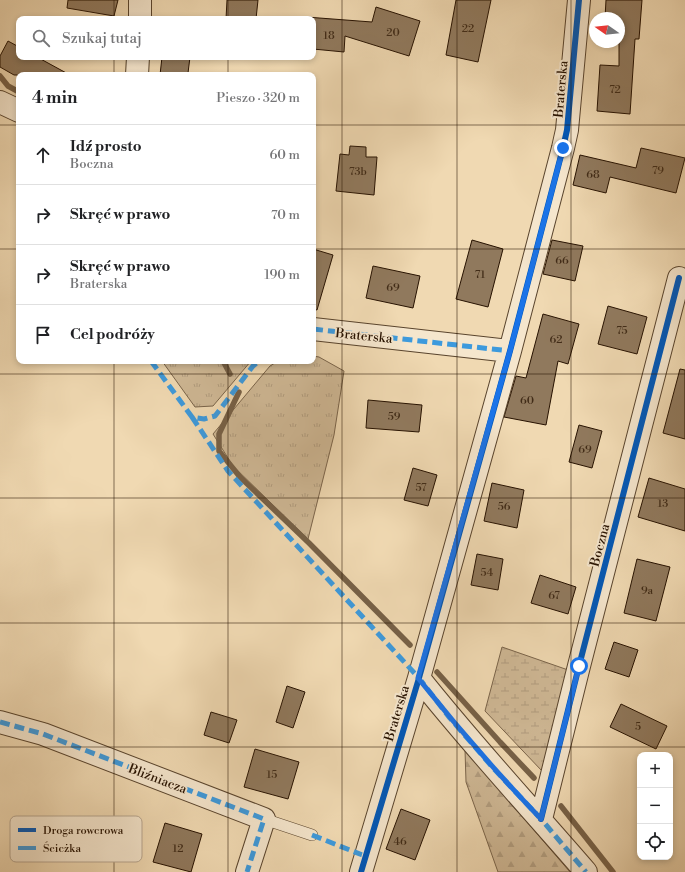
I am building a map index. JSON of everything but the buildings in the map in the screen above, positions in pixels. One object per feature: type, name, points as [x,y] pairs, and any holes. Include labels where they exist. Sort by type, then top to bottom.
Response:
[{"type":"street","points":[[140,0],[140,16]]},
{"type":"street","name":"Braterska","points":[[361,872],[418,678],[510,351],[567,130],[578,0]]},
{"type":"street","points":[[138,60],[138,72]]},
{"type":"street","points":[[0,102],[16,110]]},
{"type":"street","name":"Boczna","points":[[541,819],[580,659],[679,278]]},
{"type":"street","name":"Braterska","points":[[316,329],[510,351]]},
{"type":"street","points":[[418,678],[449,717],[494,769],[541,819],[586,872]]},
{"type":"street","name":"Bliźniacza","points":[[0,722],[43,734],[264,819]]},
{"type":"street","points":[[247,872],[264,819]]},
{"type":"lane","points":[[264,819],[312,835]]},
{"type":"green space","points":[[316,356],[344,371],[334,435],[308,539],[233,466],[213,434],[273,364],[316,364]]},
{"type":"green space","points":[[164,364],[248,364],[213,406],[195,407]]},
{"type":"green space","points":[[502,647],[571,671],[542,771],[485,711]]},
{"type":"green space","points":[[465,750],[570,872],[498,872],[466,782]]},
{"type":"waterway","points":[[0,76],[8,86],[16,90]]},
{"type":"waterway","points":[[225,364],[230,374]]},
{"type":"waterway","points":[[239,392],[219,434],[219,451],[240,477],[309,543],[410,645]]},
{"type":"waterway","points":[[437,672],[534,778]]},
{"type":"waterway","points":[[561,806],[613,872]]},
{"type":"marked path","points":[[316,329],[510,351]]},
{"type":"marked path","points":[[153,364],[192,417],[204,419],[215,416],[255,364]]},
{"type":"marked path","points":[[192,417],[228,471],[419,678],[449,717],[494,769],[541,819],[586,872]]},
{"type":"marked path","points":[[0,722],[43,734],[264,819],[247,872]]},
{"type":"marked path","points":[[312,835],[365,856]]},
{"type":"cycle path","points":[[361,872],[419,678],[510,351],[563,148],[567,130],[579,0]]},
{"type":"cycle path","points":[[541,819],[679,278]]},
{"type":"route","points":[[563,148],[510,351],[418,678],[449,717],[494,769],[541,819],[579,666]]}]
